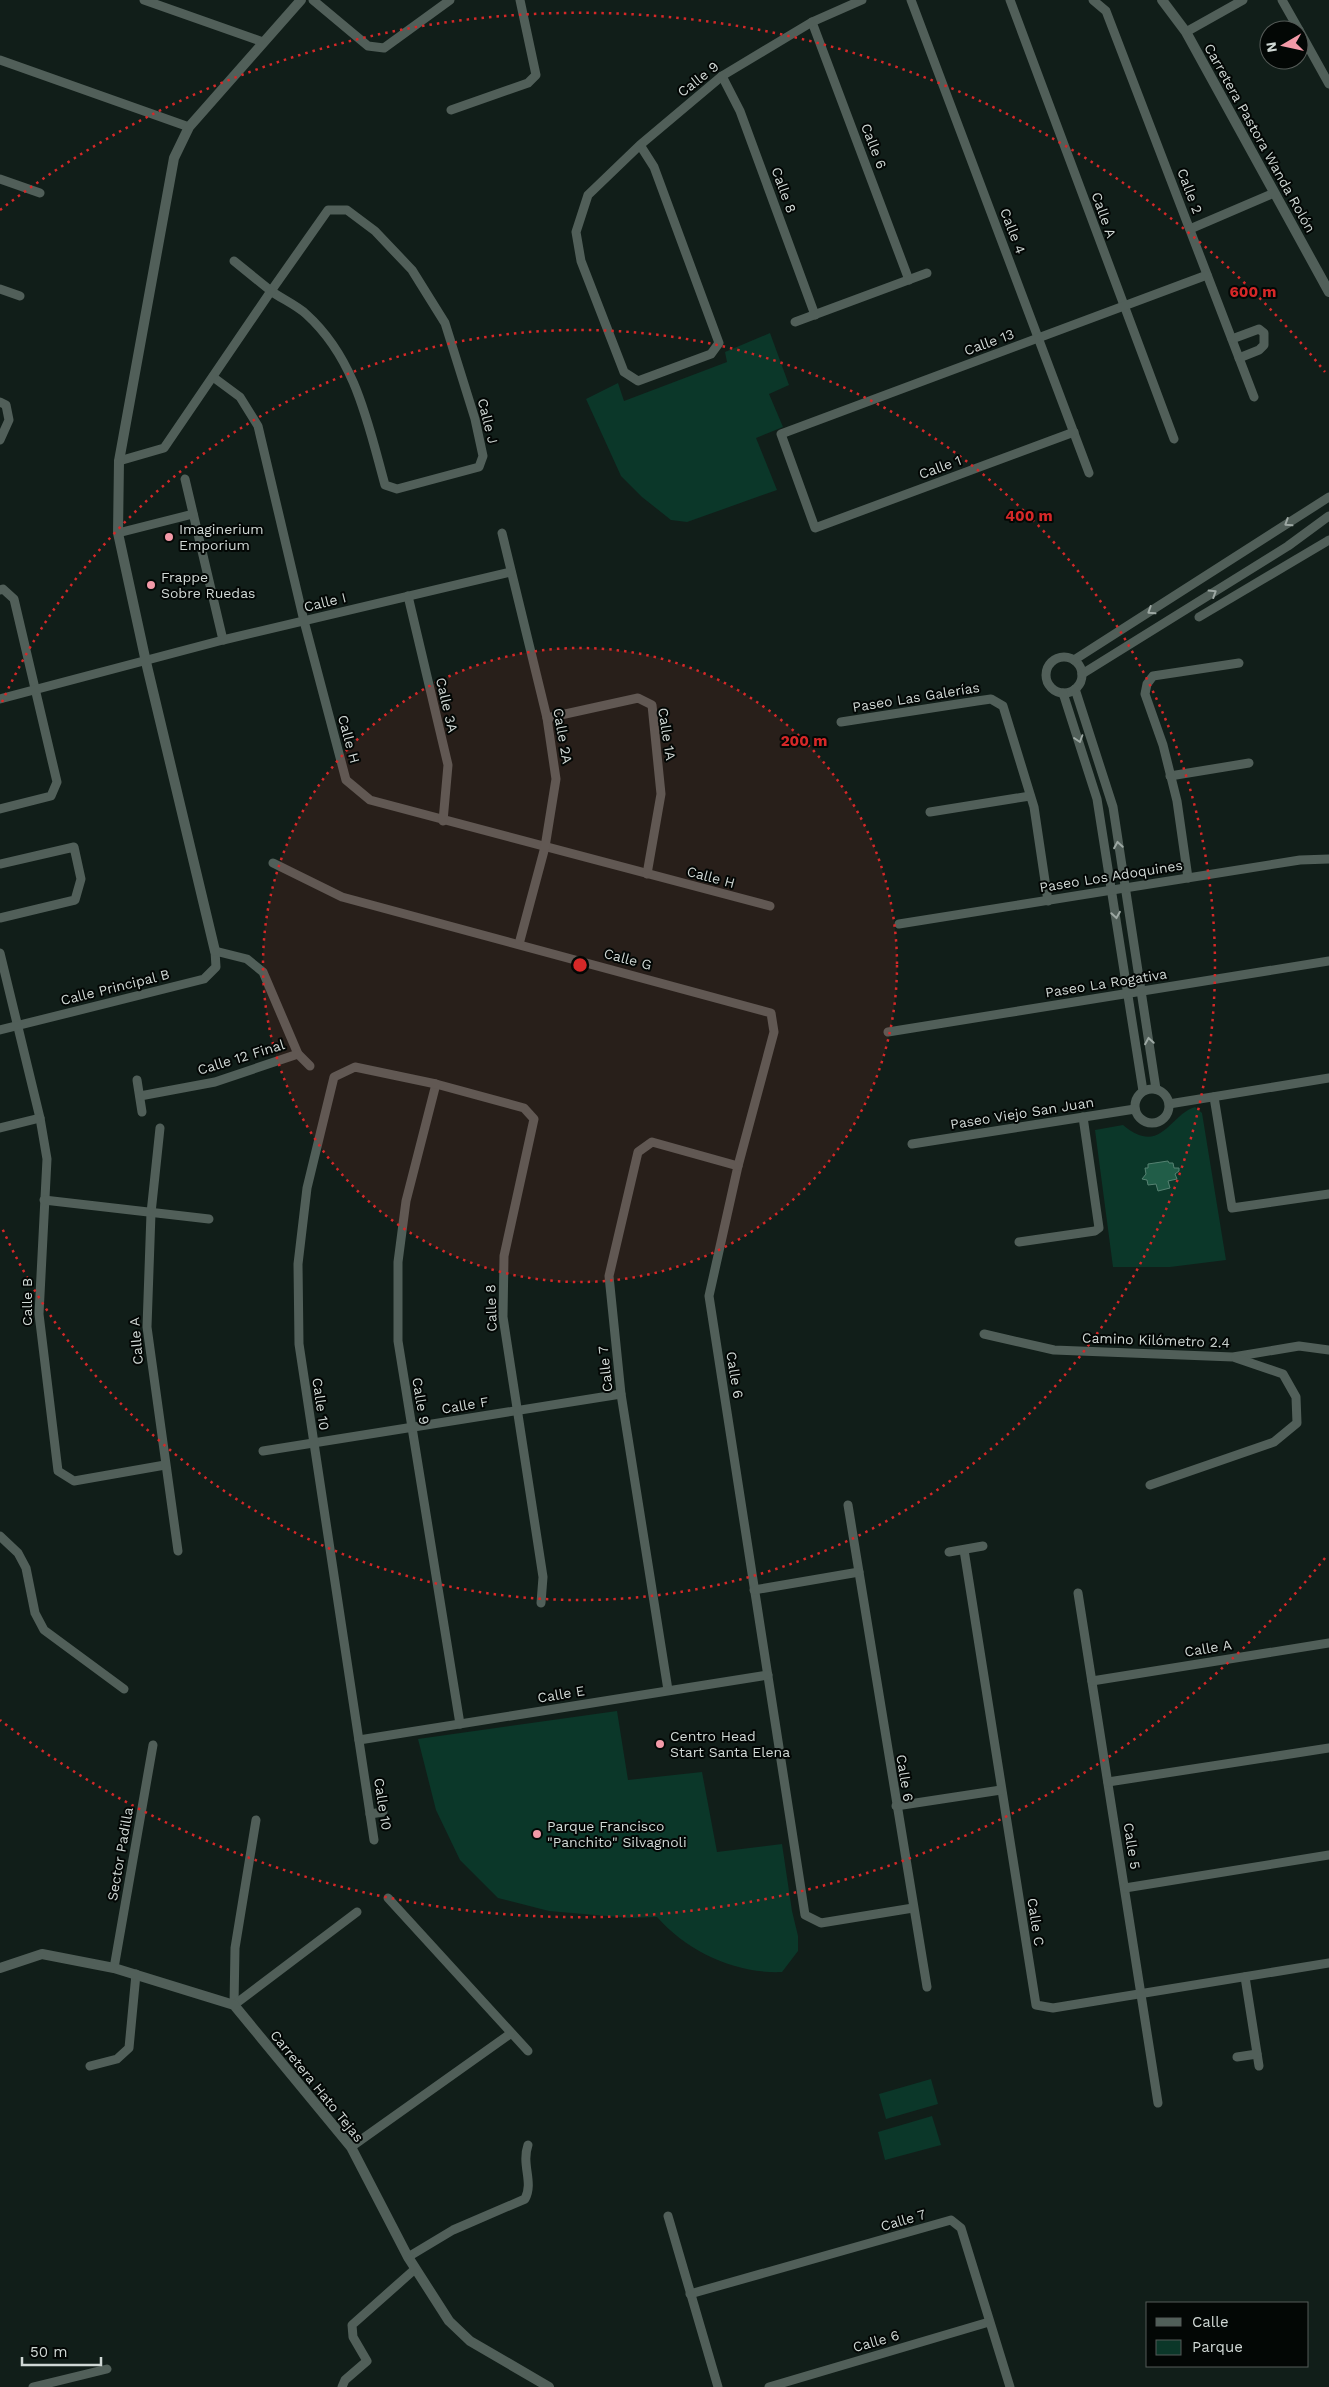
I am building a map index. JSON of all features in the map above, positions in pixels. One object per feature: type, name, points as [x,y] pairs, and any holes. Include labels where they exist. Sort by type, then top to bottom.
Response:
[{"type":"street","points":[[144,0],[263,42]]},
{"type":"street","points":[[215,951],[146,662],[118,533],[119,460],[174,158],[189,127],[301,0]]},
{"type":"street","points":[[313,0],[368,46],[384,48],[450,0]]},
{"type":"street","points":[[451,110],[528,83],[536,74],[520,0]]},
{"type":"street","name":"Calle 9","points":[[640,144],[654,167],[719,342],[712,354],[638,381],[624,372],[581,261],[576,232],[588,195],[640,144],[722,76],[812,22],[862,0]]},
{"type":"street","name":"Calle 4","points":[[911,0],[1090,473]]},
{"type":"street","name":"Calle A","points":[[1010,0],[1174,439]]},
{"type":"street","name":"Calle 2","points":[[1092,0],[1106,11],[1254,397]]},
{"type":"street","name":"Carretera Pastora Wanda Rolón","points":[[1162,0],[1186,32],[1329,292]]},
{"type":"street","points":[[1186,32],[1243,0]]},
{"type":"street","points":[[1282,0],[1293,20]]},
{"type":"street","name":"Calle 6","points":[[812,22],[909,280]]},
{"type":"street","points":[[1309,48],[1329,84]]},
{"type":"street","points":[[0,60],[189,127]]},
{"type":"street","name":"Calle 8","points":[[722,76],[740,111],[815,315]]},
{"type":"street","points":[[0,179],[40,193]]},
{"type":"street","points":[[1190,229],[1274,193]]},
{"type":"street","name":"Calle J","points":[[119,460],[164,448],[271,291],[328,210],[347,210],[375,231],[412,270],[445,323],[475,419],[483,456],[479,467],[398,489],[385,485],[360,396],[341,355],[306,314],[271,291],[234,261]]},
{"type":"street","points":[[795,322],[927,273]]},
{"type":"street","name":"Calle 13","points":[[815,528],[781,434],[1207,275]]},
{"type":"street","points":[[0,289],[20,296]]},
{"type":"street","points":[[1232,339],[1259,329],[1264,333],[1264,345],[1259,350],[1240,358]]},
{"type":"street","name":"Calle H","points":[[213,376],[240,397],[258,426],[304,621],[346,780],[370,800],[770,906]]},
{"type":"street","points":[[0,402],[6,404],[9,420],[0,440]]},
{"type":"street","name":"Calle 1","points":[[815,528],[1074,432]]},
{"type":"street","points":[[185,479],[223,640]]},
{"type":"street","points":[[1074,660],[1329,497]]},
{"type":"street","points":[[118,533],[193,514]]},
{"type":"street","points":[[1082,674],[1288,546],[1329,516]]},
{"type":"street","name":"Calle 2A","points":[[502,533],[546,718],[556,779],[545,847],[520,944]]},
{"type":"street","points":[[1199,617],[1329,540]]},
{"type":"street","name":"Calle I","points":[[146,662],[223,640],[511,572]]},
{"type":"street","points":[[0,590],[3,589],[14,600],[57,782],[51,796],[0,809]]},
{"type":"street","name":"Calle 3A","points":[[408,596],[448,765],[443,820]]},
{"type":"street","points":[[1069,658],[1074,660],[1082,674],[1081,680],[1075,689],[1064,693],[1052,688],[1049,684],[1047,672],[1052,662],[1057,659],[1069,658]]},
{"type":"street","points":[[0,699],[146,662]]},
{"type":"street","points":[[1188,878],[1176,801],[1163,746],[1145,694],[1146,684],[1153,676],[1238,663]]},
{"type":"street","points":[[1075,689],[1110,799],[1156,1089]]},
{"type":"street","points":[[1064,693],[1097,799],[1143,1091]]},
{"type":"street","name":"Calle 1A","points":[[546,718],[638,698],[652,706],[661,794],[647,874]]},
{"type":"street","name":"Paseo Las Galerías","points":[[842,722],[991,700],[1003,706],[1030,796],[1048,901]]},
{"type":"street","points":[[1170,776],[1249,762]]},
{"type":"street","points":[[930,812],[1030,796]]},
{"type":"street","points":[[0,864],[74,847],[81,879],[75,900],[0,918]]},
{"type":"street","name":"Paseo Los Adoquines","points":[[898,924],[1300,860],[1329,859]]},
{"type":"street","name":"Calle G","points":[[273,863],[342,897],[770,1013],[774,1032],[738,1166]]},
{"type":"street","name":"Calle Principal B","points":[[0,1030],[204,979],[216,967],[215,951]]},
{"type":"street","name":"Calle 12 Final","points":[[140,1096],[216,1082],[298,1054],[263,972],[248,959],[215,951]]},
{"type":"street","points":[[0,953],[18,1026]]},
{"type":"street","name":"Paseo La Rogativa","points":[[888,1032],[1329,962]]},
{"type":"street","name":"Calle B","points":[[18,1026],[40,1118],[47,1159],[39,1314],[58,1471],[74,1481],[164,1466]]},
{"type":"street","points":[[298,1054],[310,1066]]},
{"type":"street","name":"Calle 10","points":[[374,1840],[299,1344],[298,1264],[307,1188],[334,1077],[355,1066],[436,1084]]},
{"type":"street","points":[[1169,1104],[1329,1078]]},
{"type":"street","points":[[138,1080],[142,1112]]},
{"type":"street","name":"Calle 9","points":[[436,1084],[406,1201],[398,1262],[398,1341],[460,1724]]},
{"type":"street","name":"Calle 8","points":[[436,1084],[524,1108],[534,1119],[504,1256],[503,1317],[543,1576],[541,1603]]},
{"type":"street","points":[[1156,1089],[1166,1095],[1169,1104],[1165,1117],[1155,1123],[1144,1121],[1135,1109],[1136,1100],[1143,1091],[1156,1089]]},
{"type":"street","points":[[1214,1097],[1232,1208],[1329,1194]]},
{"type":"street","name":"Paseo Viejo San Juan","points":[[912,1144],[1135,1109]]},
{"type":"street","points":[[1019,1242],[1095,1231],[1099,1228],[1083,1117]]},
{"type":"street","points":[[0,1128],[40,1118]]},
{"type":"street","name":"Calle A","points":[[160,1128],[151,1213],[147,1328],[164,1466],[178,1551]]},
{"type":"street","name":"Calle 7","points":[[668,1690],[621,1394],[609,1276],[638,1152],[652,1142],[738,1166]]},
{"type":"street","name":"Calle 6","points":[[738,1166],[709,1296],[805,1915],[821,1924],[913,1908]]},
{"type":"street","points":[[44,1200],[210,1219]]},
{"type":"street","name":"Camino Kilómetro 2.4","points":[[984,1334],[1054,1350],[1233,1357],[1299,1346],[1329,1350]]},
{"type":"street","points":[[1150,1485],[1274,1442],[1298,1422],[1296,1397],[1283,1374],[1233,1357]]},
{"type":"street","name":"Calle F","points":[[263,1451],[621,1394]]},
{"type":"street","name":"Calle 6","points":[[848,1505],[926,1987]]},
{"type":"street","points":[[0,1536],[18,1552],[26,1568],[35,1613],[44,1630],[124,1689]]},
{"type":"street","points":[[949,1552],[983,1546]]},
{"type":"street","name":"Calle C","points":[[964,1550],[1036,2005],[1054,2008],[1329,1964]]},
{"type":"street","points":[[754,1590],[859,1572]]},
{"type":"street","name":"Calle 5","points":[[1078,1593],[1158,2103]]},
{"type":"street","name":"Calle A","points":[[1092,1681],[1329,1643]]},
{"type":"street","name":"Calle E","points":[[359,1740],[768,1675]]},
{"type":"street","name":"Sector Padilla","points":[[114,1968],[153,1745]]},
{"type":"street","points":[[1108,1782],[1329,1748]]},
{"type":"street","points":[[896,1806],[1002,1790]]},
{"type":"street","points":[[370,1814],[383,1812]]},
{"type":"street","points":[[234,2005],[236,1940],[256,1820]]},
{"type":"street","points":[[1125,1888],[1329,1856]]},
{"type":"street","points":[[388,1898],[510,2034],[528,2051]]},
{"type":"street","points":[[234,2005],[357,1912]]},
{"type":"street","points":[[0,1968],[42,1954],[114,1968],[234,2005]]},
{"type":"street","points":[[90,2066],[117,2059],[129,2048],[136,1974]]},
{"type":"street","points":[[1245,1977],[1259,2066]]},
{"type":"street","name":"Carretera Hato Tejas","points":[[234,2005],[351,2147],[408,2257],[449,2321],[470,2341],[549,2387]]},
{"type":"street","points":[[351,2147],[510,2034]]},
{"type":"street","points":[[1237,2057],[1257,2054]]},
{"type":"street","points":[[408,2257],[453,2230],[525,2199],[530,2191],[524,2156],[528,2145]]},
{"type":"street","points":[[668,2216],[718,2387]]},
{"type":"street","name":"Calle 7","points":[[690,2294],[951,2220],[961,2228],[1010,2387]]},
{"type":"street","points":[[342,2387],[346,2380],[367,2360],[353,2337],[352,2325],[415,2269]]},
{"type":"street","name":"Calle 6","points":[[769,2387],[989,2322]]},
{"type":"street","points":[[33,2387],[107,2369]]},
{"type":"green space","points":[[770,333],[789,385],[769,394],[783,427],[756,438],[777,490],[687,522],[671,520],[642,497],[621,476],[586,399],[618,383],[624,401],[727,362],[725,352]]},
{"type":"green space","points":[[1195,1107],[1202,1113],[1226,1260],[1170,1267],[1113,1267],[1095,1130],[1123,1125],[1136,1134],[1147,1137],[1156,1135],[1164,1131],[1186,1111]]},
{"type":"green space","points":[[617,1711],[628,1780],[702,1772],[717,1852],[782,1844],[792,1911],[798,1936],[798,1951],[782,1972],[747,1969],[730,1965],[714,1958],[683,1941],[657,1917],[630,1918],[549,1911],[498,1898],[460,1860],[436,1810],[418,1739]]},
{"type":"green space","points":[[931,2079],[938,2104],[886,2119],[879,2094]]},
{"type":"green space","points":[[932,2116],[941,2145],[885,2160],[878,2132]]},
{"type":"shaded area","points":[[1168,1161],[1173,1163],[1174,1168],[1179,1168],[1179,1171],[1175,1174],[1177,1179],[1168,1181],[1170,1188],[1158,1191],[1156,1184],[1148,1185],[1147,1180],[1142,1179],[1146,1174],[1145,1168],[1148,1168],[1148,1164]]},
{"type":"place","name":"Imaginerium Emporium","points":[[169,537]]},
{"type":"place","name":"Frappe Sobre Ruedas","points":[[151,585]]},
{"type":"place","name":"Centro Head Start Santa Elena","points":[[660,1744]]},
{"type":"place","name":"Parque Francisco \"Panchito\" Silvagnoli","points":[[537,1834]]}]
